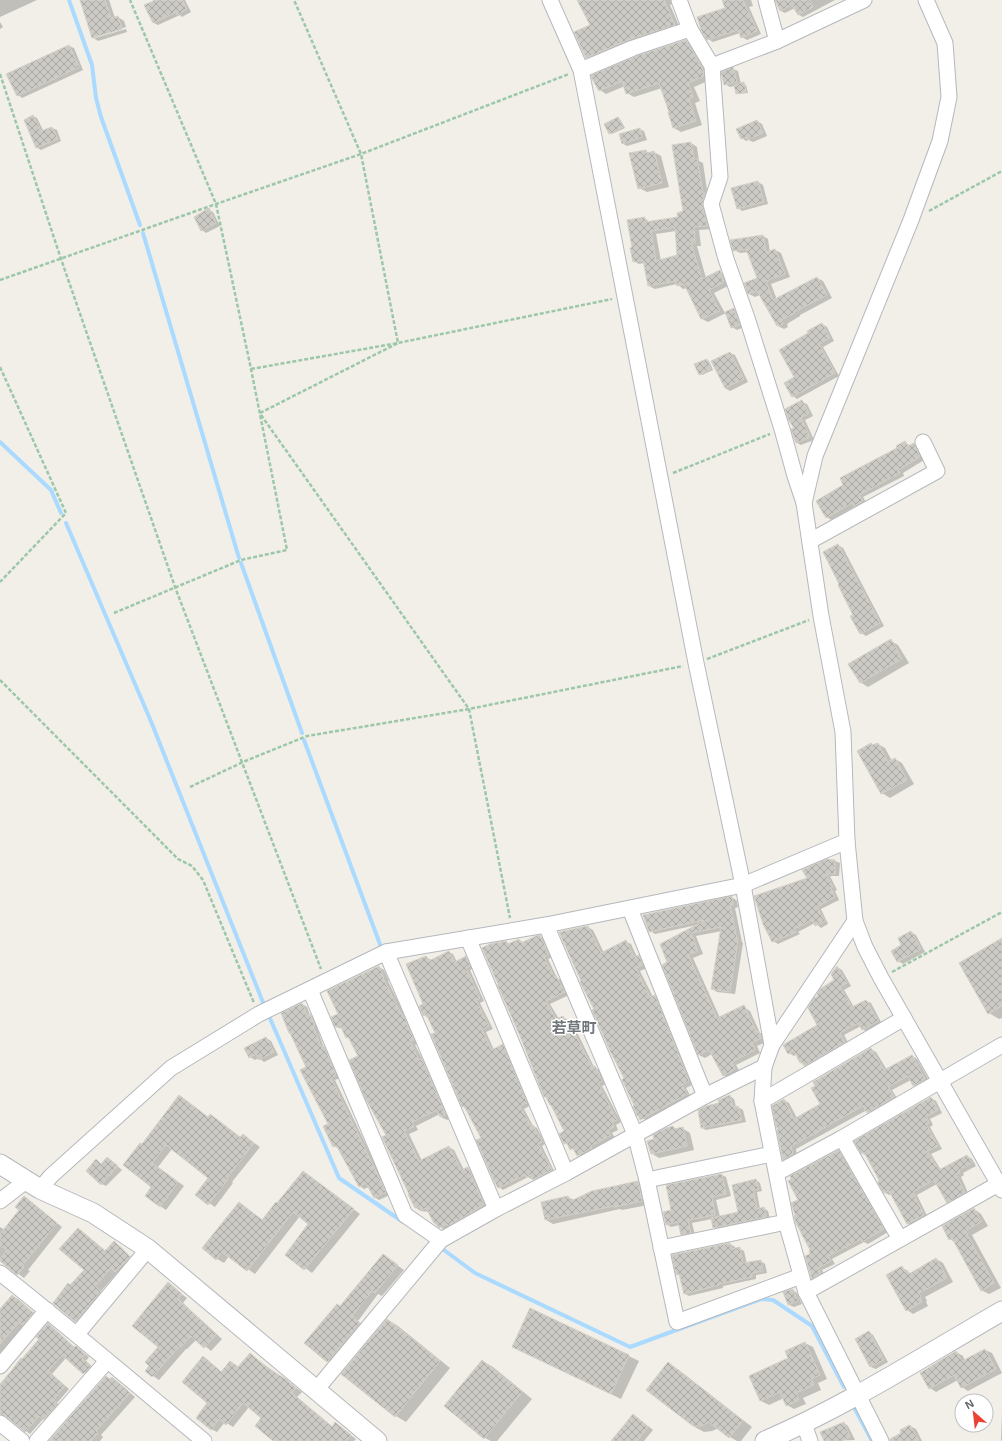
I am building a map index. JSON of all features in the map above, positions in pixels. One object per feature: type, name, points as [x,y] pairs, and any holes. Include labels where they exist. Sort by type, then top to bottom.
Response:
[{"type":"street","points":[[550,0],[581,70],[659,478],[743,885],[772,1045]]},
{"type":"street","points":[[680,0],[690,29],[712,66],[720,177],[711,204],[726,259],[782,430],[804,503],[821,616],[844,732],[847,841],[855,921],[865,947],[881,978],[1001,1185],[900,1239],[806,1292]]},
{"type":"street","points":[[766,0],[777,41]]},
{"type":"street","points":[[712,66],[777,41],[864,0]]},
{"type":"street","points":[[804,503],[815,456],[911,220],[940,141],[949,97],[945,43],[926,0]]},
{"type":"street","points":[[581,70],[634,48],[690,29]]},
{"type":"street","points":[[810,541],[938,471],[923,442]]},
{"type":"street","points":[[0,1201],[51,1176],[171,1068],[259,1014],[386,952],[546,925],[743,885],[847,841]]},
{"type":"street","points":[[630,909],[706,1096]]},
{"type":"street","points":[[855,921],[772,1045],[764,1067],[762,1101],[786,1222],[806,1292],[881,1441]]},
{"type":"street","points":[[546,925],[635,1134],[647,1180],[677,1322],[801,1276]]},
{"type":"street","points":[[468,938],[566,1173]]},
{"type":"street","points":[[386,952],[496,1209]]},
{"type":"street","points":[[310,990],[405,1215],[441,1240]]},
{"type":"street","points":[[762,1101],[904,1018]]},
{"type":"street","points":[[777,1173],[842,1138],[1002,1044]]},
{"type":"street","points":[[316,1390],[441,1240],[635,1134],[764,1067]]},
{"type":"street","points":[[842,1138],[900,1239]]},
{"type":"street","points":[[647,1180],[772,1154]]},
{"type":"street","points":[[0,1164],[33,1185],[93,1213],[148,1249],[377,1441]]},
{"type":"street","points":[[661,1248],[786,1222]]},
{"type":"street","points":[[77,1334],[148,1249]]},
{"type":"street","points":[[0,1273],[77,1334],[107,1361],[204,1441]]},
{"type":"street","points":[[0,1366],[47,1310]]},
{"type":"street","points":[[765,1441],[807,1433],[858,1395],[1002,1311]]},
{"type":"street","points":[[37,1441],[107,1361]]},
{"type":"street","points":[[0,1423],[22,1441]]},
{"type":"path","points":[[114,613],[241,560],[287,550],[216,204],[130,0]]},
{"type":"path","points":[[294,0],[362,154],[398,343]]},
{"type":"path","points":[[0,280],[362,154],[581,70]]},
{"type":"path","points":[[0,74],[61,259],[175,587],[326,981]]},
{"type":"path","points":[[911,220],[1001,172],[1002,176]]},
{"type":"path","points":[[251,369],[398,343],[624,297]]},
{"type":"path","points":[[260,413],[398,343]]},
{"type":"path","points":[[0,367],[66,513],[0,582]]},
{"type":"path","points":[[260,413],[469,709],[512,930]]},
{"type":"path","points":[[659,478],[782,430]]},
{"type":"path","points":[[190,787],[243,762],[307,736],[469,709],[696,663],[821,616]]},
{"type":"path","points":[[0,680],[178,859],[192,866],[203,880],[259,1014]]},
{"type":"path","points":[[881,978],[1002,912]]},
{"type":"building","points":[[80,0],[105,0],[111,18],[118,16],[122,29],[92,38]]},
{"type":"building","points":[[156,0],[182,0],[187,9],[177,15],[176,12],[153,23],[144,5]]},
{"type":"building","points":[[577,0],[664,0],[675,25],[630,39],[586,58],[574,32],[590,25]]},
{"type":"building","points":[[722,0],[743,0],[757,31],[741,38],[738,30],[707,40],[701,30],[697,17],[725,8]]},
{"type":"building","points":[[775,0],[810,0],[813,7],[798,15],[792,5],[780,11]]},
{"type":"building","points":[[686,40],[703,69],[704,76],[688,83],[693,97],[689,99],[696,121],[673,128],[659,83],[626,94],[622,81],[599,91],[591,77],[591,75],[636,56]]},
{"type":"building","points":[[69,45],[79,67],[17,96],[6,74]]},
{"type":"building","points":[[733,67],[737,82],[724,85],[721,72]]},
{"type":"building","points":[[744,82],[746,92],[736,94],[734,85]]},
{"type":"building","points":[[33,115],[41,131],[52,127],[58,139],[36,148],[24,120]]},
{"type":"building","points":[[618,117],[623,127],[609,134],[604,124]]},
{"type":"building","points":[[757,120],[763,133],[747,140],[746,137],[741,139],[736,129]]},
{"type":"building","points":[[640,128],[642,137],[622,144],[619,134]]},
{"type":"building","points":[[691,142],[694,159],[697,159],[703,193],[705,193],[702,206],[708,226],[694,227],[695,243],[691,243],[702,279],[720,270],[724,282],[709,290],[720,311],[701,319],[684,284],[677,286],[675,281],[648,286],[643,260],[633,262],[630,248],[632,247],[627,220],[645,217],[645,222],[678,217],[677,213],[683,211],[672,145]],"holes":[[[675,227],[677,255],[656,261],[651,231]]]},
{"type":"building","points":[[646,150],[647,153],[654,151],[662,183],[638,189],[629,153]]},
{"type":"building","points":[[758,181],[764,202],[737,209],[731,188]]},
{"type":"building","points":[[209,208],[216,223],[201,231],[194,217]]},
{"type":"building","points":[[763,235],[766,252],[775,249],[785,274],[766,281],[773,300],[817,277],[827,295],[781,320],[783,324],[777,326],[757,291],[748,294],[744,283],[757,278],[746,249],[733,251],[730,240]]},
{"type":"building","points":[[734,308],[740,325],[731,328],[725,312]]},
{"type":"building","points":[[822,323],[830,338],[819,344],[835,373],[792,397],[784,383],[794,377],[779,350],[808,333],[807,331]]},
{"type":"building","points":[[730,352],[744,379],[725,388],[711,361]]},
{"type":"building","points":[[707,359],[711,369],[699,375],[694,364]]},
{"type":"building","points":[[802,400],[809,413],[801,418],[810,437],[796,443],[791,429],[794,428],[788,419],[785,409]]},
{"type":"building","points":[[905,441],[908,446],[914,443],[920,457],[898,470],[900,473],[859,495],[863,501],[854,506],[852,503],[826,518],[816,501],[843,485],[840,478],[897,448],[896,446]]},
{"type":"building","points":[[838,544],[880,623],[860,634],[850,616],[853,615],[823,552]]},
{"type":"building","points":[[891,639],[902,659],[860,683],[848,664]]},
{"type":"building","points":[[871,743],[872,745],[878,743],[888,762],[895,758],[907,780],[881,794],[857,751]]},
{"type":"building","points":[[826,859],[835,860],[835,874],[826,874],[833,887],[831,888],[835,897],[817,907],[825,921],[815,926],[812,920],[794,929],[796,932],[772,942],[763,924],[754,896],[807,878],[802,870]]},
{"type":"building","points":[[732,896],[733,905],[730,905],[738,939],[730,992],[711,989],[721,927],[691,933],[698,951],[688,955],[717,1018],[744,1005],[756,1031],[757,1030],[762,1038],[752,1043],[755,1050],[732,1062],[735,1069],[723,1076],[709,1050],[698,1055],[662,965],[667,962],[660,944],[704,920],[649,932],[643,915]]},
{"type":"building","points":[[588,926],[601,953],[626,940],[634,957],[639,955],[643,965],[636,968],[650,997],[655,995],[689,1081],[682,1085],[687,1094],[640,1120],[622,1080],[624,1078],[610,1051],[592,1010],[594,1009],[580,982],[581,981],[559,932]]},
{"type":"building","points":[[911,931],[921,949],[897,962],[891,951],[901,945],[898,938]]},
{"type":"building","points":[[540,935],[549,954],[544,957],[554,977],[556,976],[565,992],[546,1001],[556,1019],[563,1016],[570,1029],[572,1028],[592,1067],[595,1066],[602,1081],[598,1083],[617,1120],[612,1122],[614,1127],[608,1130],[611,1135],[577,1156],[573,1148],[570,1150],[567,1143],[564,1144],[559,1134],[564,1131],[551,1105],[546,1097],[544,1097],[520,1036],[482,948],[490,944],[506,941],[508,944],[519,939],[521,943]]},
{"type":"building","points":[[1002,938],[1002,1006],[988,1014],[959,963]]},
{"type":"building","points":[[449,951],[455,962],[466,956],[470,966],[466,968],[480,998],[476,1000],[489,1026],[482,1030],[492,1050],[503,1044],[527,1103],[520,1106],[542,1142],[538,1144],[552,1170],[533,1180],[530,1175],[526,1177],[525,1175],[498,1188],[476,1140],[481,1138],[464,1106],[462,1107],[431,1034],[435,1033],[426,1014],[423,1016],[419,1006],[423,1004],[406,964],[426,956],[429,961]]},
{"type":"building","points":[[379,966],[383,978],[401,1014],[403,1014],[414,1040],[410,1041],[419,1060],[422,1059],[446,1115],[440,1117],[437,1110],[412,1122],[414,1127],[404,1131],[419,1161],[449,1146],[461,1170],[468,1167],[484,1205],[448,1226],[447,1224],[439,1228],[434,1223],[426,1208],[421,1210],[419,1206],[415,1208],[382,1137],[386,1135],[365,1098],[349,1060],[358,1056],[348,1037],[346,1038],[340,1025],[335,1027],[331,1017],[338,1014],[327,991]]},
{"type":"building","points":[[837,966],[847,983],[840,987],[852,1007],[866,1000],[878,1021],[862,1030],[858,1023],[840,1033],[845,1042],[804,1066],[802,1062],[800,1063],[794,1051],[788,1054],[783,1045],[817,1025],[808,1008],[814,998],[818,996],[817,994],[820,989],[834,980],[831,974]]},
{"type":"building","points":[[302,1003],[307,1015],[310,1014],[315,1025],[313,1026],[321,1047],[324,1046],[336,1075],[331,1078],[386,1192],[374,1198],[366,1183],[359,1187],[336,1145],[333,1147],[323,1126],[328,1124],[300,1070],[306,1067],[281,1013]]},
{"type":"building","points":[[266,1037],[274,1052],[259,1060],[256,1054],[249,1058],[244,1048]]},
{"type":"building","points":[[871,1048],[884,1070],[912,1055],[925,1079],[913,1086],[908,1076],[888,1087],[894,1097],[867,1113],[863,1106],[791,1146],[793,1154],[783,1160],[772,1106],[784,1099],[794,1119],[820,1104],[811,1088],[815,1086],[813,1082]]},
{"type":"building","points":[[179,1095],[208,1117],[210,1114],[240,1137],[243,1134],[254,1143],[208,1205],[195,1195],[208,1178],[166,1145],[152,1163],[178,1182],[160,1207],[145,1196],[151,1187],[123,1165],[140,1143],[142,1144]]},
{"type":"building","points":[[730,1095],[733,1107],[738,1106],[742,1120],[701,1128],[698,1110],[706,1106],[719,1103],[718,1100]]},
{"type":"building","points":[[931,1097],[938,1110],[926,1117],[929,1123],[926,1124],[938,1146],[927,1151],[939,1170],[967,1155],[972,1163],[959,1170],[960,1173],[956,1174],[965,1193],[947,1203],[934,1180],[913,1192],[924,1215],[907,1224],[889,1191],[884,1193],[878,1183],[879,1180],[864,1152],[861,1154],[854,1141]]},
{"type":"building","points":[[673,1126],[674,1129],[683,1127],[687,1146],[651,1154],[647,1141],[654,1139],[653,1135]]},
{"type":"building","points":[[839,1150],[884,1229],[862,1242],[861,1239],[828,1256],[831,1261],[818,1268],[821,1273],[812,1279],[805,1256],[810,1254],[810,1250],[796,1223],[791,1203],[798,1200],[788,1181],[791,1179],[790,1176]]},
{"type":"building","points":[[107,1157],[118,1166],[101,1185],[86,1171],[96,1159],[101,1164]]},
{"type":"building","points":[[303,1171],[354,1209],[304,1270],[285,1255],[308,1224],[293,1212],[247,1271],[222,1252],[216,1260],[202,1248],[239,1202],[262,1220]]},
{"type":"building","points":[[722,1174],[726,1194],[712,1197],[715,1215],[688,1220],[691,1233],[681,1235],[678,1222],[666,1225],[663,1212],[671,1210],[666,1185]]},
{"type":"building","points":[[756,1179],[759,1189],[753,1190],[757,1209],[764,1207],[766,1217],[713,1228],[711,1218],[738,1212],[732,1185]]},
{"type":"building","points":[[638,1181],[642,1201],[545,1220],[541,1202],[568,1196],[571,1201],[592,1191]]},
{"type":"building","points":[[24,1196],[57,1223],[22,1266],[24,1267],[17,1275],[0,1261],[7,1250],[0,1245],[0,1234],[19,1210],[15,1207]]},
{"type":"building","points":[[974,1208],[981,1222],[965,1231],[994,1283],[981,1291],[952,1238],[949,1240],[942,1226]]},
{"type":"building","points":[[78,1228],[105,1251],[114,1241],[130,1257],[115,1272],[111,1268],[95,1286],[101,1291],[75,1322],[53,1303],[68,1283],[70,1285],[84,1270],[59,1249]]},
{"type":"building","points":[[730,1243],[732,1249],[740,1247],[743,1263],[761,1260],[763,1271],[752,1273],[752,1277],[719,1284],[684,1294],[679,1274],[676,1275],[672,1255]]},
{"type":"building","points":[[383,1254],[398,1265],[375,1293],[372,1291],[352,1316],[360,1323],[327,1362],[304,1343],[337,1304],[340,1306]]},
{"type":"building","points":[[936,1258],[947,1278],[919,1293],[922,1302],[906,1311],[886,1275],[902,1266],[905,1272],[907,1270],[909,1274]]},
{"type":"building","points":[[168,1282],[182,1294],[178,1299],[216,1335],[204,1348],[191,1336],[152,1377],[145,1371],[149,1366],[145,1362],[158,1347],[132,1326]]},
{"type":"building","points":[[793,1289],[798,1301],[788,1305],[783,1292]]},
{"type":"building","points":[[12,1295],[33,1313],[23,1325],[19,1322],[0,1344],[0,1309]]},
{"type":"building","points":[[530,1308],[629,1355],[611,1394],[512,1347]]},
{"type":"building","points":[[387,1319],[440,1361],[395,1417],[341,1374]]},
{"type":"building","points":[[48,1323],[74,1347],[76,1346],[85,1354],[82,1358],[91,1366],[83,1374],[62,1355],[48,1371],[65,1386],[53,1400],[58,1404],[44,1420],[39,1416],[25,1432],[6,1416],[0,1414],[0,1386],[21,1358],[22,1359],[39,1339],[36,1337]]},
{"type":"building","points":[[869,1331],[884,1360],[870,1367],[855,1339]]},
{"type":"building","points":[[805,1342],[820,1375],[811,1379],[814,1385],[796,1393],[799,1400],[786,1406],[780,1392],[760,1401],[749,1376],[788,1358],[785,1351]]},
{"type":"building","points":[[985,1349],[996,1369],[961,1388],[954,1375],[929,1389],[920,1373],[956,1351],[962,1361]]},
{"type":"building","points":[[250,1353],[266,1367],[287,1380],[296,1388],[292,1393],[332,1427],[335,1422],[351,1435],[346,1441],[273,1441],[255,1426],[261,1418],[243,1403],[226,1425],[219,1419],[211,1430],[196,1418],[207,1403],[182,1382],[203,1356],[221,1372],[230,1361],[238,1367]]},
{"type":"building","points":[[482,1360],[522,1392],[484,1439],[444,1406]]},
{"type":"building","points":[[668,1362],[743,1421],[729,1438],[709,1422],[701,1426],[693,1426],[646,1390]]},
{"type":"building","points":[[106,1376],[110,1379],[112,1377],[130,1393],[96,1431],[98,1433],[91,1441],[49,1441]]},
{"type":"building","points":[[633,1414],[648,1427],[637,1441],[611,1441]]},
{"type":"building","points":[[844,1422],[850,1437],[842,1441],[824,1441],[820,1432]]},
{"type":"building","points":[[910,1425],[919,1441],[890,1441],[890,1439],[901,1433],[900,1430]]},
{"type":"waterway","points":[[69,0],[92,65],[96,98],[101,117],[140,225]]},
{"type":"waterway","points":[[143,233],[239,558]]},
{"type":"waterway","points":[[0,442],[51,490],[61,513]]},
{"type":"waterway","points":[[66,523],[150,719],[264,1005]]},
{"type":"waterway","points":[[241,563],[302,733]]},
{"type":"waterway","points":[[304,740],[381,947]]},
{"type":"waterway","points":[[269,1016],[339,1178],[403,1222]]},
{"type":"waterway","points":[[444,1250],[475,1273],[630,1347],[761,1299],[773,1300],[812,1326],[844,1387]]},
{"type":"waterway","points":[[855,1409],[872,1441]]},
{"type":"district","name":"若草町","points":[[574,1028]]}]
